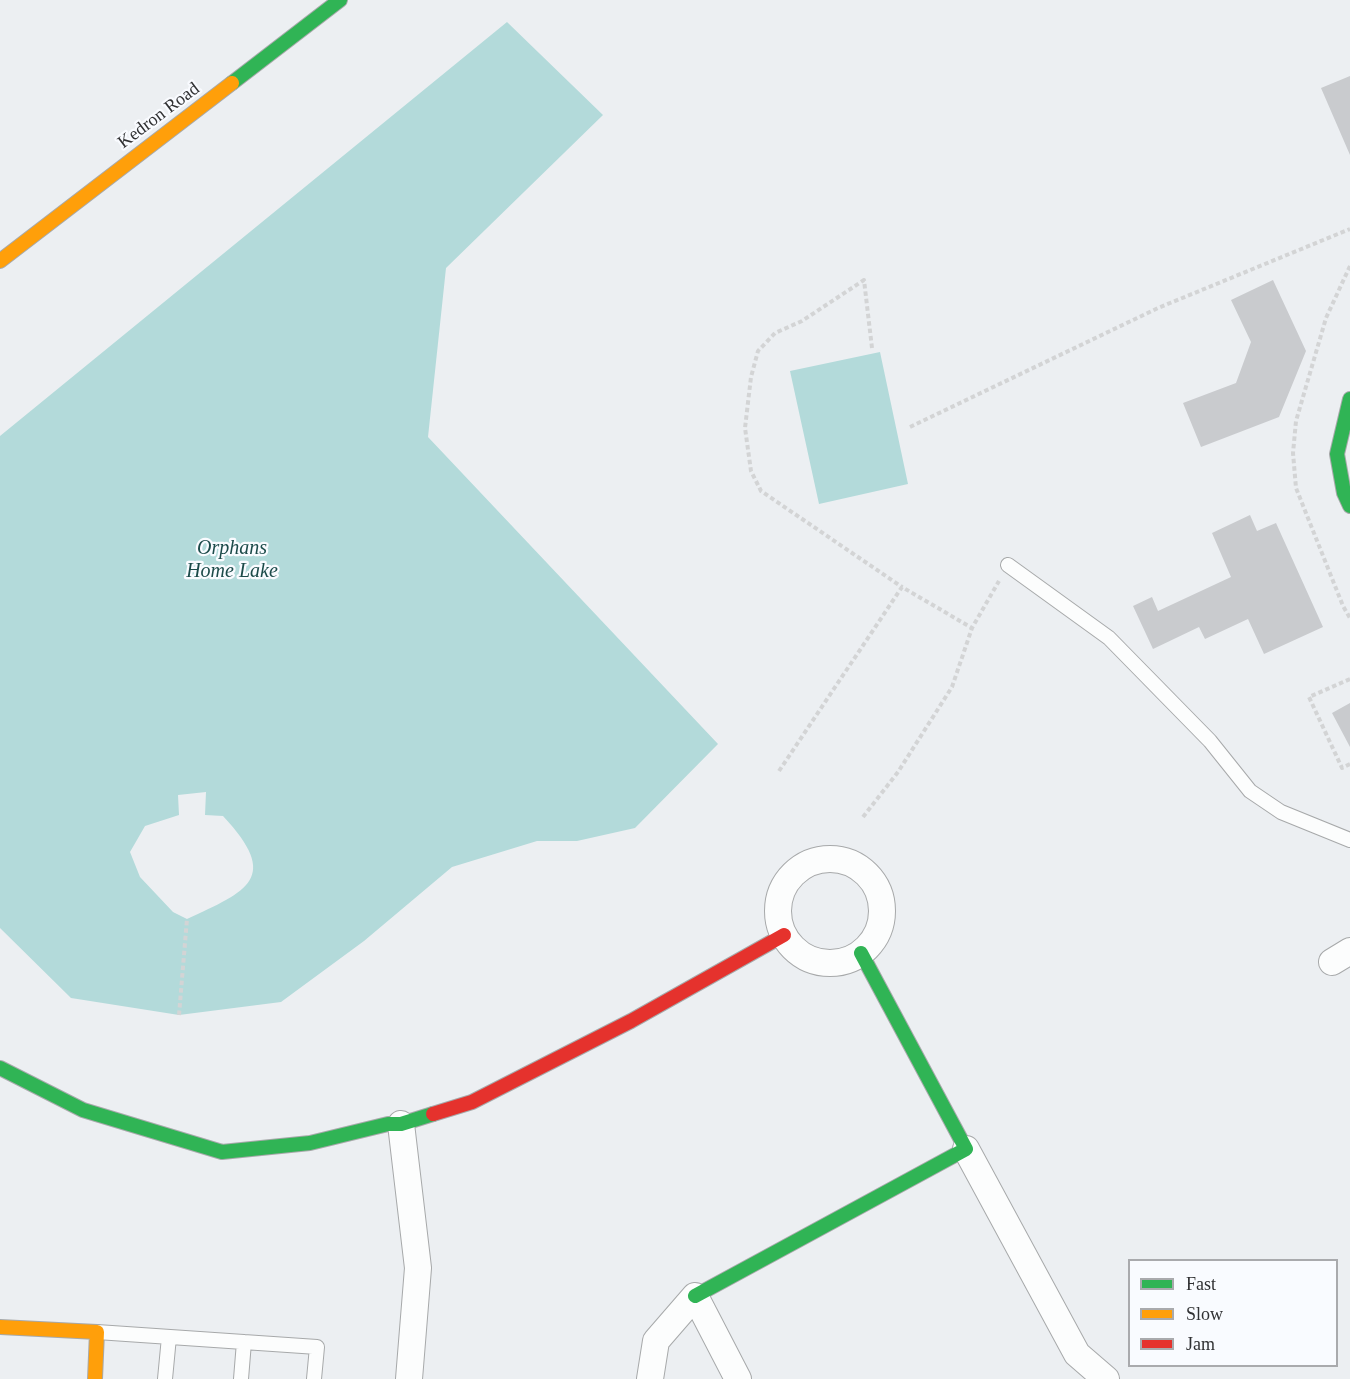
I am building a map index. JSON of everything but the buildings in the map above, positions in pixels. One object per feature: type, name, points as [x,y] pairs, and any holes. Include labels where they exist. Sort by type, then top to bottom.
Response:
[{"type":"street","name":"Kedron Road","points":[[0,261],[340,0]]},
{"type":"street","points":[[1350,399],[1337,454],[1344,493],[1350,506]]},
{"type":"street","points":[[829,858],[847,861],[862,869],[874,882],[881,898],[883,915],[870,945],[861,953],[841,962],[824,963],[808,958],[794,949],[784,935],[778,918],[779,901],[785,884],[796,871],[812,862],[829,858]]},
{"type":"street","points":[[0,1068],[84,1110],[222,1152],[310,1143],[388,1124],[401,1124],[472,1102],[631,1021],[784,935]]},
{"type":"street","points":[[861,953],[1077,1354],[1106,1379]]},
{"type":"street","points":[[401,1124],[418,1268],[409,1379]]},
{"type":"street","points":[[650,1379],[656,1341],[695,1296],[966,1149]]},
{"type":"street","points":[[695,1296],[738,1379]]},
{"type":"street","points":[[0,1327],[97,1332],[95,1379]]},
{"type":"lane","points":[[1008,566],[1109,638],[1210,741],[1250,791],[1281,812],[1350,840]]},
{"type":"lane","points":[[97,1332],[316,1347],[314,1379]]},
{"type":"lane","points":[[165,1379],[169,1337]]},
{"type":"lane","points":[[241,1379],[244,1342]]},
{"type":"path","points":[[910,427],[1158,308],[1350,229]]},
{"type":"path","points":[[872,348],[864,280],[802,321],[775,333],[758,351],[751,377],[745,428],[750,471],[761,491],[902,587],[972,628]]},
{"type":"path","points":[[863,817],[898,772],[952,687],[972,628],[1008,566]]},
{"type":"path","points":[[779,771],[902,587]]},
{"type":"path","points":[[1350,679],[1309,698],[1342,768],[1350,764]]},
{"type":"path","points":[[179,1015],[187,919]]},
{"type":"water","name":"Orphans Home Lake","points":[[507,22],[603,115],[446,268],[428,437],[718,744],[635,828],[577,841],[537,841],[452,867],[364,941],[281,1002],[179,1015],[71,998],[0,928],[0,436]],"holes":[[[206,792],[205,815],[223,816],[241,837],[250,854],[253,868],[250,880],[240,890],[227,900],[187,919],[173,912],[140,877],[130,852],[145,826],[179,815],[178,795]]]},
{"type":"water","points":[[880,352],[908,484],[819,504],[790,371]]},
{"type":"traffic: fast","points":[[232,83],[340,0]]},
{"type":"traffic: fast","points":[[1350,399],[1337,454],[1344,493],[1350,506]]},
{"type":"traffic: fast","points":[[695,1296],[966,1149],[861,953]]},
{"type":"traffic: fast","points":[[0,1068],[83,1110],[222,1152],[310,1143],[388,1124],[401,1124],[433,1114]]},
{"type":"traffic: slow","points":[[0,261],[232,83]]},
{"type":"traffic: slow","points":[[0,1327],[97,1332],[95,1379]]},
{"type":"traffic: jam","points":[[433,1114],[472,1102],[631,1021],[784,935]]}]
